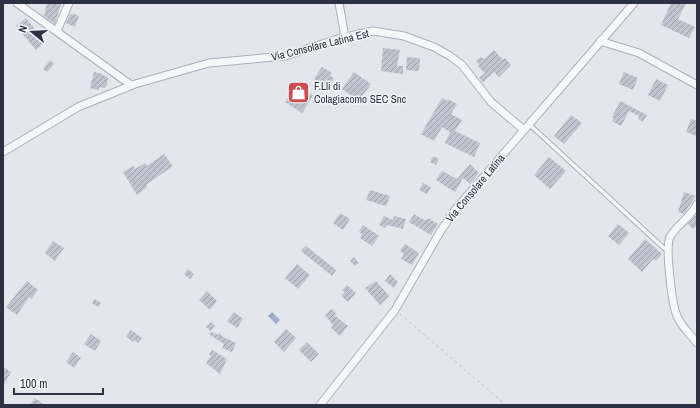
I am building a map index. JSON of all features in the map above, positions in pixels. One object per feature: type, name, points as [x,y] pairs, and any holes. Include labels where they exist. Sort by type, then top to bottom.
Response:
[{"type":"street","points":[[17,3],[130,85]]},
{"type":"street","points":[[57,31],[69,3]]},
{"type":"street","points":[[339,3],[345,37]]},
{"type":"street","name":"Via Consolare Latina","points":[[320,405],[395,310],[448,219],[634,3]]},
{"type":"street","name":"Via Consolare Latina Est","points":[[3,152],[78,107],[130,85],[208,63],[285,56],[366,32],[383,32],[404,36],[440,50],[460,63],[491,102],[526,127]]},
{"type":"street","points":[[600,41],[642,55],[697,85]]},
{"type":"street","points":[[697,204],[690,217],[671,235],[667,245],[675,311],[680,321],[697,343]]},
{"type":"lane","points":[[526,127],[667,251]]},
{"type":"path","points":[[395,310],[506,405]]},
{"type":"water","points":[[272,312],[280,320],[276,324],[268,316]]},
{"type":"building","points":[[47,3],[61,4],[55,24],[44,16]]},
{"type":"building","points":[[671,3],[686,3],[678,19],[695,27],[689,38],[661,25]]},
{"type":"building","points":[[73,13],[79,16],[75,27],[66,23],[70,14],[73,15]]},
{"type":"building","points":[[26,18],[45,42],[36,50],[16,26]]},
{"type":"building","points":[[383,48],[400,50],[397,66],[403,66],[403,74],[381,71]]},
{"type":"building","points":[[494,50],[503,60],[505,58],[511,65],[499,77],[494,72],[483,82],[479,78],[485,73],[478,66],[479,64],[476,61],[481,57],[484,59]]},
{"type":"building","points":[[407,57],[420,58],[419,71],[406,70]]},
{"type":"building","points":[[50,60],[54,64],[47,72],[43,69]]},
{"type":"building","points":[[322,67],[332,73],[330,76],[334,78],[328,88],[314,79]]},
{"type":"building","points":[[94,72],[102,74],[108,78],[107,85],[104,88],[99,87],[99,90],[90,88]]},
{"type":"building","points":[[354,72],[371,84],[359,101],[342,89]]},
{"type":"building","points":[[624,72],[638,78],[633,90],[619,84]]},
{"type":"building","points":[[656,79],[668,85],[660,101],[648,95]]},
{"type":"building","points":[[296,85],[313,95],[302,113],[285,102]]},
{"type":"building","points":[[442,98],[447,101],[448,99],[457,104],[451,114],[462,120],[455,131],[480,143],[474,157],[445,143],[450,132],[442,127],[434,141],[421,134]]},
{"type":"building","points":[[620,101],[647,115],[643,122],[638,119],[639,116],[629,111],[621,126],[612,121],[614,118],[612,117]]},
{"type":"building","points":[[571,115],[582,123],[564,144],[554,136]]},
{"type":"building","points":[[691,119],[697,121],[697,136],[686,132]]},
{"type":"building","points":[[164,154],[173,166],[146,185],[147,187],[137,195],[123,172],[133,166],[135,169],[145,163],[147,166]]},
{"type":"building","points":[[433,156],[439,159],[436,165],[430,162]]},
{"type":"building","points":[[549,157],[566,171],[550,189],[534,175]]},
{"type":"building","points":[[470,164],[479,173],[470,184],[463,178],[455,192],[436,180],[442,171],[457,179]]},
{"type":"building","points":[[423,183],[431,187],[427,194],[419,190]]},
{"type":"building","points":[[370,190],[390,196],[386,206],[366,200]]},
{"type":"building","points":[[684,192],[696,196],[684,214],[678,212]]},
{"type":"building","points":[[340,213],[350,219],[343,230],[333,223]]},
{"type":"building","points":[[414,214],[424,220],[427,220],[428,218],[438,224],[431,235],[409,222]]},
{"type":"building","points":[[697,214],[697,225],[693,229],[688,224]]},
{"type":"building","points":[[384,216],[393,220],[394,216],[406,219],[403,229],[387,225],[385,228],[379,225]]},
{"type":"building","points":[[618,224],[629,233],[619,245],[608,236]]},
{"type":"building","points":[[363,225],[379,236],[372,246],[360,238],[362,234],[359,232]]},
{"type":"building","points":[[645,239],[662,254],[656,261],[653,259],[642,272],[628,259]]},
{"type":"building","points":[[53,241],[64,248],[55,261],[45,253]]},
{"type":"building","points":[[405,244],[419,253],[412,265],[401,259],[404,254],[400,251]]},
{"type":"building","points":[[306,246],[336,270],[332,276],[301,251]]},
{"type":"building","points":[[354,257],[359,263],[355,266],[350,261]]},
{"type":"building","points":[[297,264],[310,275],[298,289],[285,278]]},
{"type":"building","points":[[188,269],[194,274],[190,279],[184,274]]},
{"type":"building","points":[[390,274],[398,282],[394,288],[385,281]]},
{"type":"building","points":[[27,281],[38,290],[31,299],[29,297],[17,315],[6,307]]},
{"type":"building","points":[[376,281],[389,296],[380,305],[365,288]]},
{"type":"building","points":[[347,285],[356,293],[348,302],[341,296],[345,292],[342,290]]},
{"type":"building","points":[[207,291],[217,301],[210,310],[199,300]]},
{"type":"building","points":[[95,299],[101,303],[98,307],[92,303]]},
{"type":"building","points":[[332,309],[336,314],[334,315],[348,326],[340,336],[331,328],[333,325],[325,315]]},
{"type":"building","points":[[234,312],[243,319],[237,328],[227,321]]},
{"type":"building","points":[[211,322],[215,326],[210,331],[206,327]]},
{"type":"building","points":[[286,329],[296,338],[284,352],[274,342]]},
{"type":"building","points":[[131,330],[142,338],[138,343],[134,340],[133,342],[126,337]]},
{"type":"building","points":[[211,332],[218,335],[219,333],[223,337],[236,343],[232,352],[222,348],[224,344],[209,334]]},
{"type":"building","points":[[91,334],[101,341],[95,351],[84,344]]},
{"type":"building","points":[[307,342],[319,354],[311,362],[299,350]]},
{"type":"building","points":[[212,350],[227,359],[220,374],[206,363],[211,356],[209,354]]},
{"type":"building","points":[[73,352],[81,358],[74,368],[66,362]]},
{"type":"building","points":[[3,367],[11,372],[3,386]]},
{"type":"building","points":[[35,398],[45,405],[30,405]]},
{"type":"place","name":"F.Lli di Colagiacomo SEC Snc","points":[[298,92]]}]
